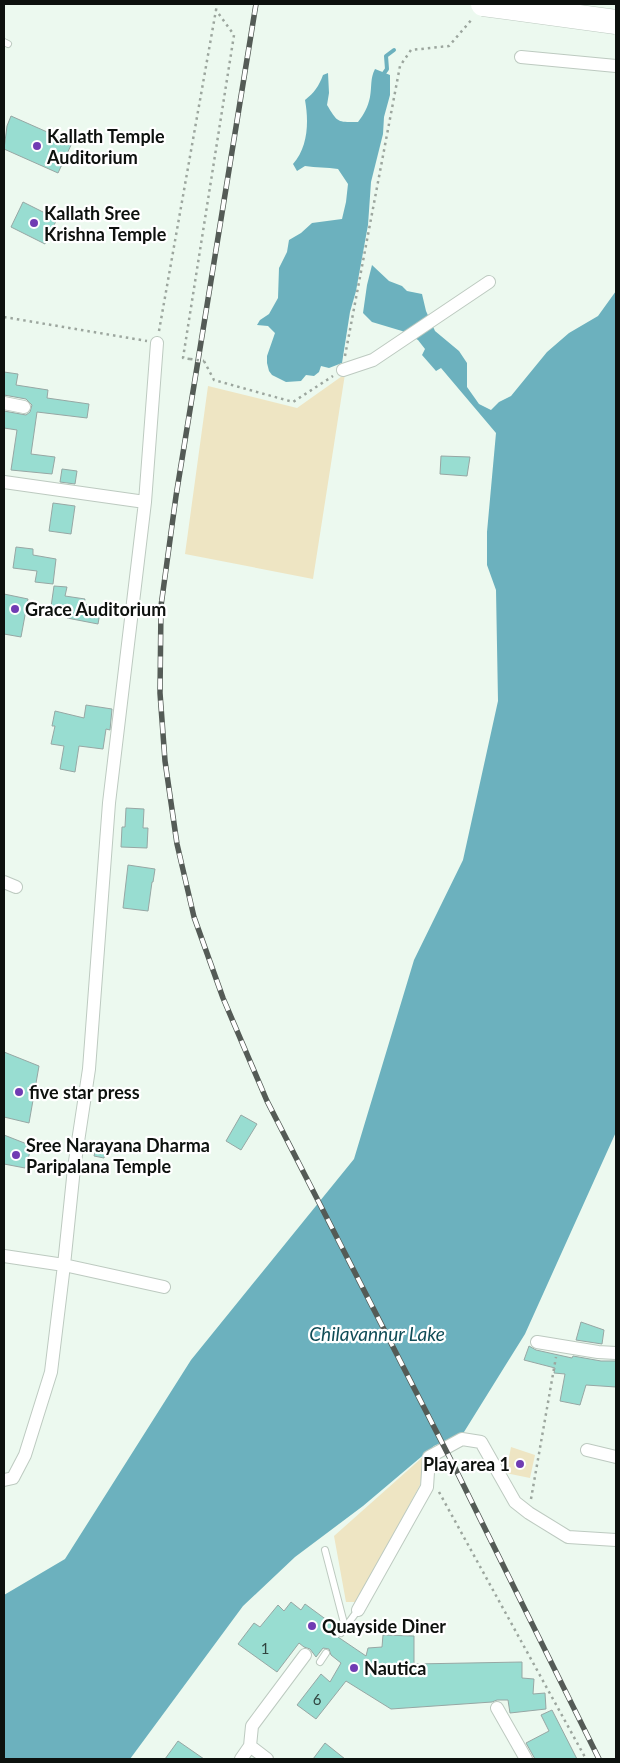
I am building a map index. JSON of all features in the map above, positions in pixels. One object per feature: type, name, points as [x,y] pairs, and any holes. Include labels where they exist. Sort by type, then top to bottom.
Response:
[{"type":"highway","points":[[478,11],[616,22]]},
{"type":"street","points":[[521,57],[616,66]]},
{"type":"street","points":[[343,370],[373,360],[489,282]]},
{"type":"street","points":[[4,1480],[13,1478],[25,1455],[51,1372],[74,1168],[89,1069],[109,803],[144,502],[157,343]]},
{"type":"street","points":[[4,403],[24,407]]},
{"type":"street","points":[[4,482],[144,502]]},
{"type":"street","points":[[4,882],[16,887]]},
{"type":"street","points":[[4,1256],[64,1265],[164,1287]]},
{"type":"street","points":[[537,1342],[616,1353]]},
{"type":"street","points":[[358,1610],[427,1487],[429,1457],[462,1438],[481,1442],[515,1502],[529,1513],[568,1537],[616,1540]]},
{"type":"street","points":[[587,1450],[616,1457]]},
{"type":"street","points":[[241,1759],[250,1746],[252,1726],[305,1655]]},
{"type":"street","points":[[497,1708],[526,1759]]},
{"type":"street","points":[[250,1746],[267,1759]]},
{"type":"lane","points":[[325,1550],[343,1630],[358,1610]]},
{"type":"lane","points":[[320,1662],[326,1653]]},
{"type":"path","points":[[4,317],[157,343],[217,4]]},
{"type":"path","points":[[216,10],[234,35],[182,358],[204,361],[214,380],[293,402],[343,370],[400,66],[412,50],[450,46],[478,11]]},
{"type":"path","points":[[529,1513],[558,1346]]},
{"type":"path","points":[[428,1473],[586,1759]]},
{"type":"shaded area","points":[[345,374],[313,579],[185,554],[208,386],[297,408]]},
{"type":"shaded area","name":"Play area 1","points":[[511,1447],[535,1455],[530,1478],[506,1473]]},
{"type":"shaded area","points":[[425,1455],[420,1485],[357,1602],[346,1602],[334,1536]]},
{"type":"water","points":[[375,69],[390,75],[390,95],[371,182],[368,225],[356,291],[350,312],[342,363],[329,368],[321,366],[319,372],[314,376],[306,375],[301,381],[286,382],[272,375],[267,363],[267,356],[275,333],[268,326],[257,325],[260,320],[269,314],[278,298],[279,268],[287,252],[289,240],[301,233],[312,223],[342,219],[348,184],[338,169],[305,166],[297,171],[293,164],[302,150],[306,134],[305,100],[316,89],[323,75],[328,73],[329,93],[327,105],[339,120],[358,122],[368,104],[372,76]]},
{"type":"water","name":"Chilavannur Lake","points":[[372,265],[389,281],[402,286],[407,291],[422,294],[426,311],[435,331],[459,351],[467,363],[467,387],[479,404],[491,410],[499,402],[511,396],[547,352],[569,333],[598,316],[616,291],[616,1132],[525,1334],[464,1432],[434,1446],[363,1506],[295,1557],[243,1606],[130,1759],[4,1759],[4,1595],[65,1559],[191,1360],[354,1159],[414,960],[463,860],[498,701],[496,590],[487,565],[487,532],[496,433],[441,368],[436,371],[422,355],[425,349],[418,340],[402,331],[372,322],[363,313]]},
{"type":"building","name":"Kallath Temple Auditorium","points":[[11,116],[72,143],[58,173],[4,149],[7,126]]},
{"type":"building","name":"Kallath Sree Krishna Temple","points":[[23,202],[57,219],[45,244],[11,227]]},
{"type":"building","points":[[4,372],[18,374],[16,385],[48,390],[47,398],[89,404],[87,418],[37,412],[31,454],[55,457],[52,474],[11,470],[17,430],[4,428],[4,411],[26,415],[30,412],[32,405],[26,399],[4,395]]},
{"type":"building","points":[[441,456],[470,457],[467,476],[440,474]]},
{"type":"building","points":[[62,469],[77,471],[75,484],[60,482]]},
{"type":"building","points":[[53,503],[75,506],[71,534],[49,531]]},
{"type":"building","points":[[16,547],[33,549],[33,555],[56,559],[53,584],[35,582],[37,571],[13,568]]},
{"type":"building","points":[[54,586],[67,587],[65,596],[85,599],[84,604],[101,607],[98,624],[67,618],[68,609],[51,607]]},
{"type":"building","name":"Grace Auditorium","points":[[4,594],[28,599],[21,637],[4,634]]},
{"type":"building","points":[[86,705],[112,709],[110,730],[106,729],[103,749],[79,746],[75,772],[60,769],[64,746],[51,744],[55,726],[52,726],[55,711],[84,718]]},
{"type":"building","points":[[126,808],[144,809],[143,828],[148,828],[147,848],[121,847],[122,827],[125,827]]},
{"type":"building","points":[[128,865],[155,869],[148,911],[123,908]]},
{"type":"building","name":"five star press","points":[[4,1052],[39,1066],[29,1123],[4,1117]]},
{"type":"building","points":[[241,1115],[257,1124],[241,1150],[226,1141]]},
{"type":"building","name":"Sree Narayana Dharma Paripalana Temple","points":[[4,1135],[32,1146],[25,1168],[4,1164]]},
{"type":"building","points":[[107,1147],[104,1158],[94,1156],[96,1148]]},
{"type":"building","points":[[581,1322],[604,1330],[602,1344],[576,1340]]},
{"type":"building","points":[[529,1346],[536,1350],[572,1358],[573,1356],[601,1361],[616,1361],[616,1387],[586,1385],[580,1405],[560,1401],[565,1374],[554,1373],[555,1368],[524,1360]]},
{"type":"building","points":[[291,1602],[301,1610],[305,1604],[335,1626],[332,1631],[338,1637],[366,1656],[368,1648],[382,1647],[383,1635],[414,1636],[414,1664],[522,1662],[522,1678],[534,1679],[533,1694],[545,1693],[546,1709],[510,1713],[508,1700],[497,1700],[492,1702],[391,1709],[346,1681],[316,1719],[297,1705],[321,1674],[330,1682],[341,1663],[331,1655],[329,1649],[323,1648],[316,1657],[310,1649],[299,1643],[277,1672],[238,1644],[254,1623],[260,1627],[278,1605],[284,1611]]},
{"type":"building","points":[[552,1710],[577,1759],[535,1759],[526,1743],[549,1731],[541,1715]]},
{"type":"building","points":[[178,1741],[204,1759],[165,1759]]},
{"type":"building","points":[[325,1743],[345,1759],[313,1759]]},
{"type":"waterway","points":[[382,76],[387,69],[386,56],[394,50]]},
{"type":"railway","points":[[256,4],[176,496],[161,606],[160,693],[165,761],[177,844],[194,917],[223,998],[267,1101],[454,1466],[599,1759]]},
{"type":"place","name":"Kallath Temple Auditorium","points":[[37,146]]},
{"type":"place","name":"Kallath Sree Krishna Temple","points":[[34,223]]},
{"type":"place","name":"Grace Auditorium","points":[[15,609]]},
{"type":"place","name":"five star press","points":[[19,1092]]},
{"type":"place","name":"Sree Narayana Dharma Paripalana Temple","points":[[16,1155]]},
{"type":"place","name":"Play area 1","points":[[520,1464]]},
{"type":"place","name":"Quayside Diner","points":[[312,1626]]},
{"type":"place","name":"Nautica","points":[[354,1668]]}]
